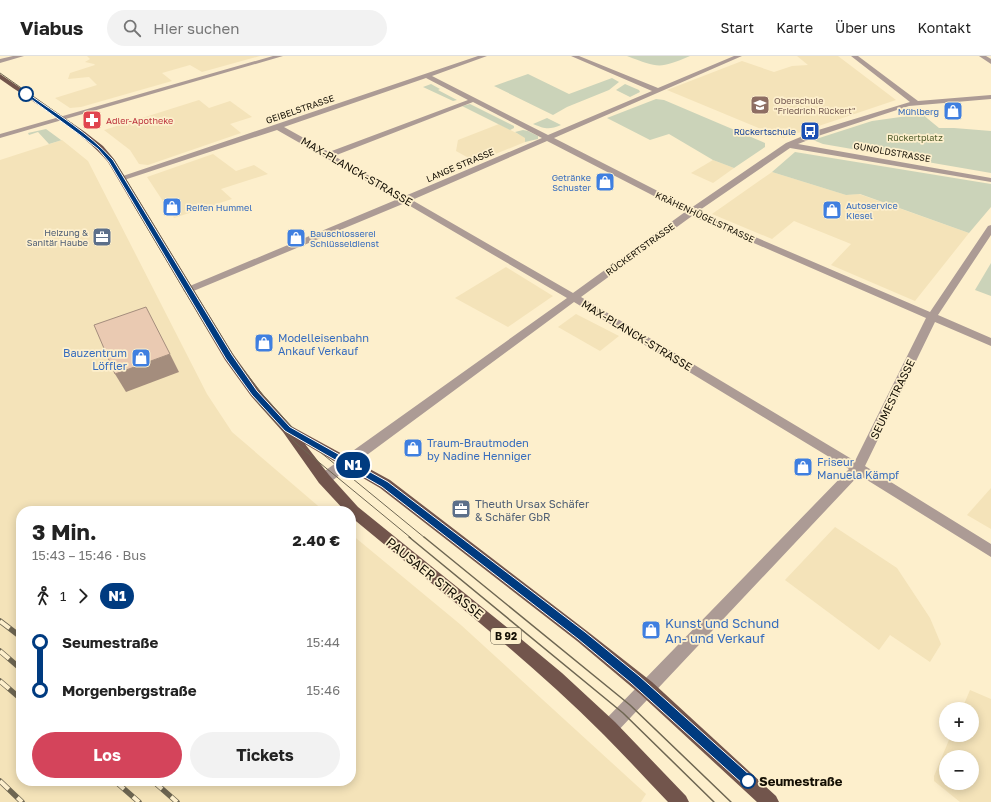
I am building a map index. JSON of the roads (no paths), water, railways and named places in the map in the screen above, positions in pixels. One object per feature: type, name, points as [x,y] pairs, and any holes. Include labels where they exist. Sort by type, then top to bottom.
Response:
[{"type":"main road","name":"PAUSAER STRASSE","points":[[0,76],[100,148],[111,161],[229,357],[255,393],[287,429],[324,479],[348,506]]},
{"type":"main road","name":"PAUSAER STRASSE","points":[[287,429],[385,484],[582,636],[646,688],[770,802]]},
{"type":"main road","name":"PAUSAER STRASSE","points":[[356,513],[504,634],[608,728],[680,802]]},
{"type":"street","points":[[0,61],[21,56]]},
{"type":"street","points":[[0,136],[59,118],[141,97],[280,56]]},
{"type":"street","name":"GEIBELSTRASSE","points":[[121,178],[278,127],[484,56]]},
{"type":"street","points":[[574,56],[658,91]]},
{"type":"street","name":"LANGE STRASSE","points":[[188,290],[548,139],[740,56]]},
{"type":"street","points":[[854,56],[916,103]]},
{"type":"street","points":[[982,56],[991,62]]},
{"type":"street","name":"KRÄHENHÜGELSTRASSE","points":[[427,76],[691,212],[991,342]]},
{"type":"street","name":"RÜCKERTSTRASSE","points":[[324,479],[691,212],[789,145],[818,133],[888,110],[916,103],[991,97]]},
{"type":"street","points":[[328,155],[473,100]]},
{"type":"street","name":"MAX-PLANCK-STRASSE","points":[[278,127],[406,199],[574,298],[858,468],[991,551]]},
{"type":"street","name":"GUNOLDSTRASSE","points":[[789,145],[991,180]]},
{"type":"street","name":"SEUMESTRASSE","points":[[608,728],[858,468],[932,317],[991,228]]},
{"type":"tram line","points":[[0,73],[74,125],[114,160],[236,360],[263,395],[292,427],[314,447],[425,538]]},
{"type":"tram line","points":[[132,202],[205,325],[236,373],[259,404],[298,445],[411,538]]},
{"type":"tram line","points":[[409,537],[623,713],[714,802]]},
{"type":"tram line","points":[[424,537],[630,705],[731,802]]},
{"type":"railway","points":[[0,621],[16,633]]},
{"type":"railway","points":[[0,651],[16,665]]},
{"type":"railway","points":[[0,681],[16,695]]},
{"type":"railway","points":[[0,781],[22,802]]},
{"type":"railway","points":[[121,786],[139,802]]},
{"type":"railway","points":[[159,786],[177,802]]},
{"type":"place","name":"Oberschule \"Friedrich Rückert\"","points":[[760,105]]},
{"type":"place","name":"Mühlberg","points":[[953,111]]},
{"type":"place","name":"Adler-Apotheke","points":[[92,120]]},
{"type":"place","name":"Rückertschule","points":[[810,131]]},
{"type":"place","name":"Getränke Schuster","points":[[605,182]]},
{"type":"place","name":"Reifen Hummel","points":[[172,207]]},
{"type":"place","name":"Autoservice Kiesel","points":[[832,210]]},
{"type":"place","name":"Heizung & Sanitär Haube","points":[[102,237]]},
{"type":"place","name":"Bauschlosserei Schlüsseldienst","points":[[296,238]]},
{"type":"place","name":"Modelleisenbahn Ankauf Verkauf","points":[[264,343]]},
{"type":"place","name":"Bauzentrum Löffler","points":[[141,358]]},
{"type":"place","name":"Traum-Brautmoden by Nadine Henniger","points":[[413,448]]},
{"type":"place","name":"Friseur Manuela Kämpf","points":[[803,467]]},
{"type":"place","name":"Theuth Ursax Schäfer & Schäfer GbR","points":[[461,509]]},
{"type":"place","name":"Kunst und Schund An- und Verkauf","points":[[651,630]]},
{"type":"place","name":"Seumestraße","points":[[748,781]]},
{"type":"park label","name":"Rückertplatz","points":[[915,137]]}]
